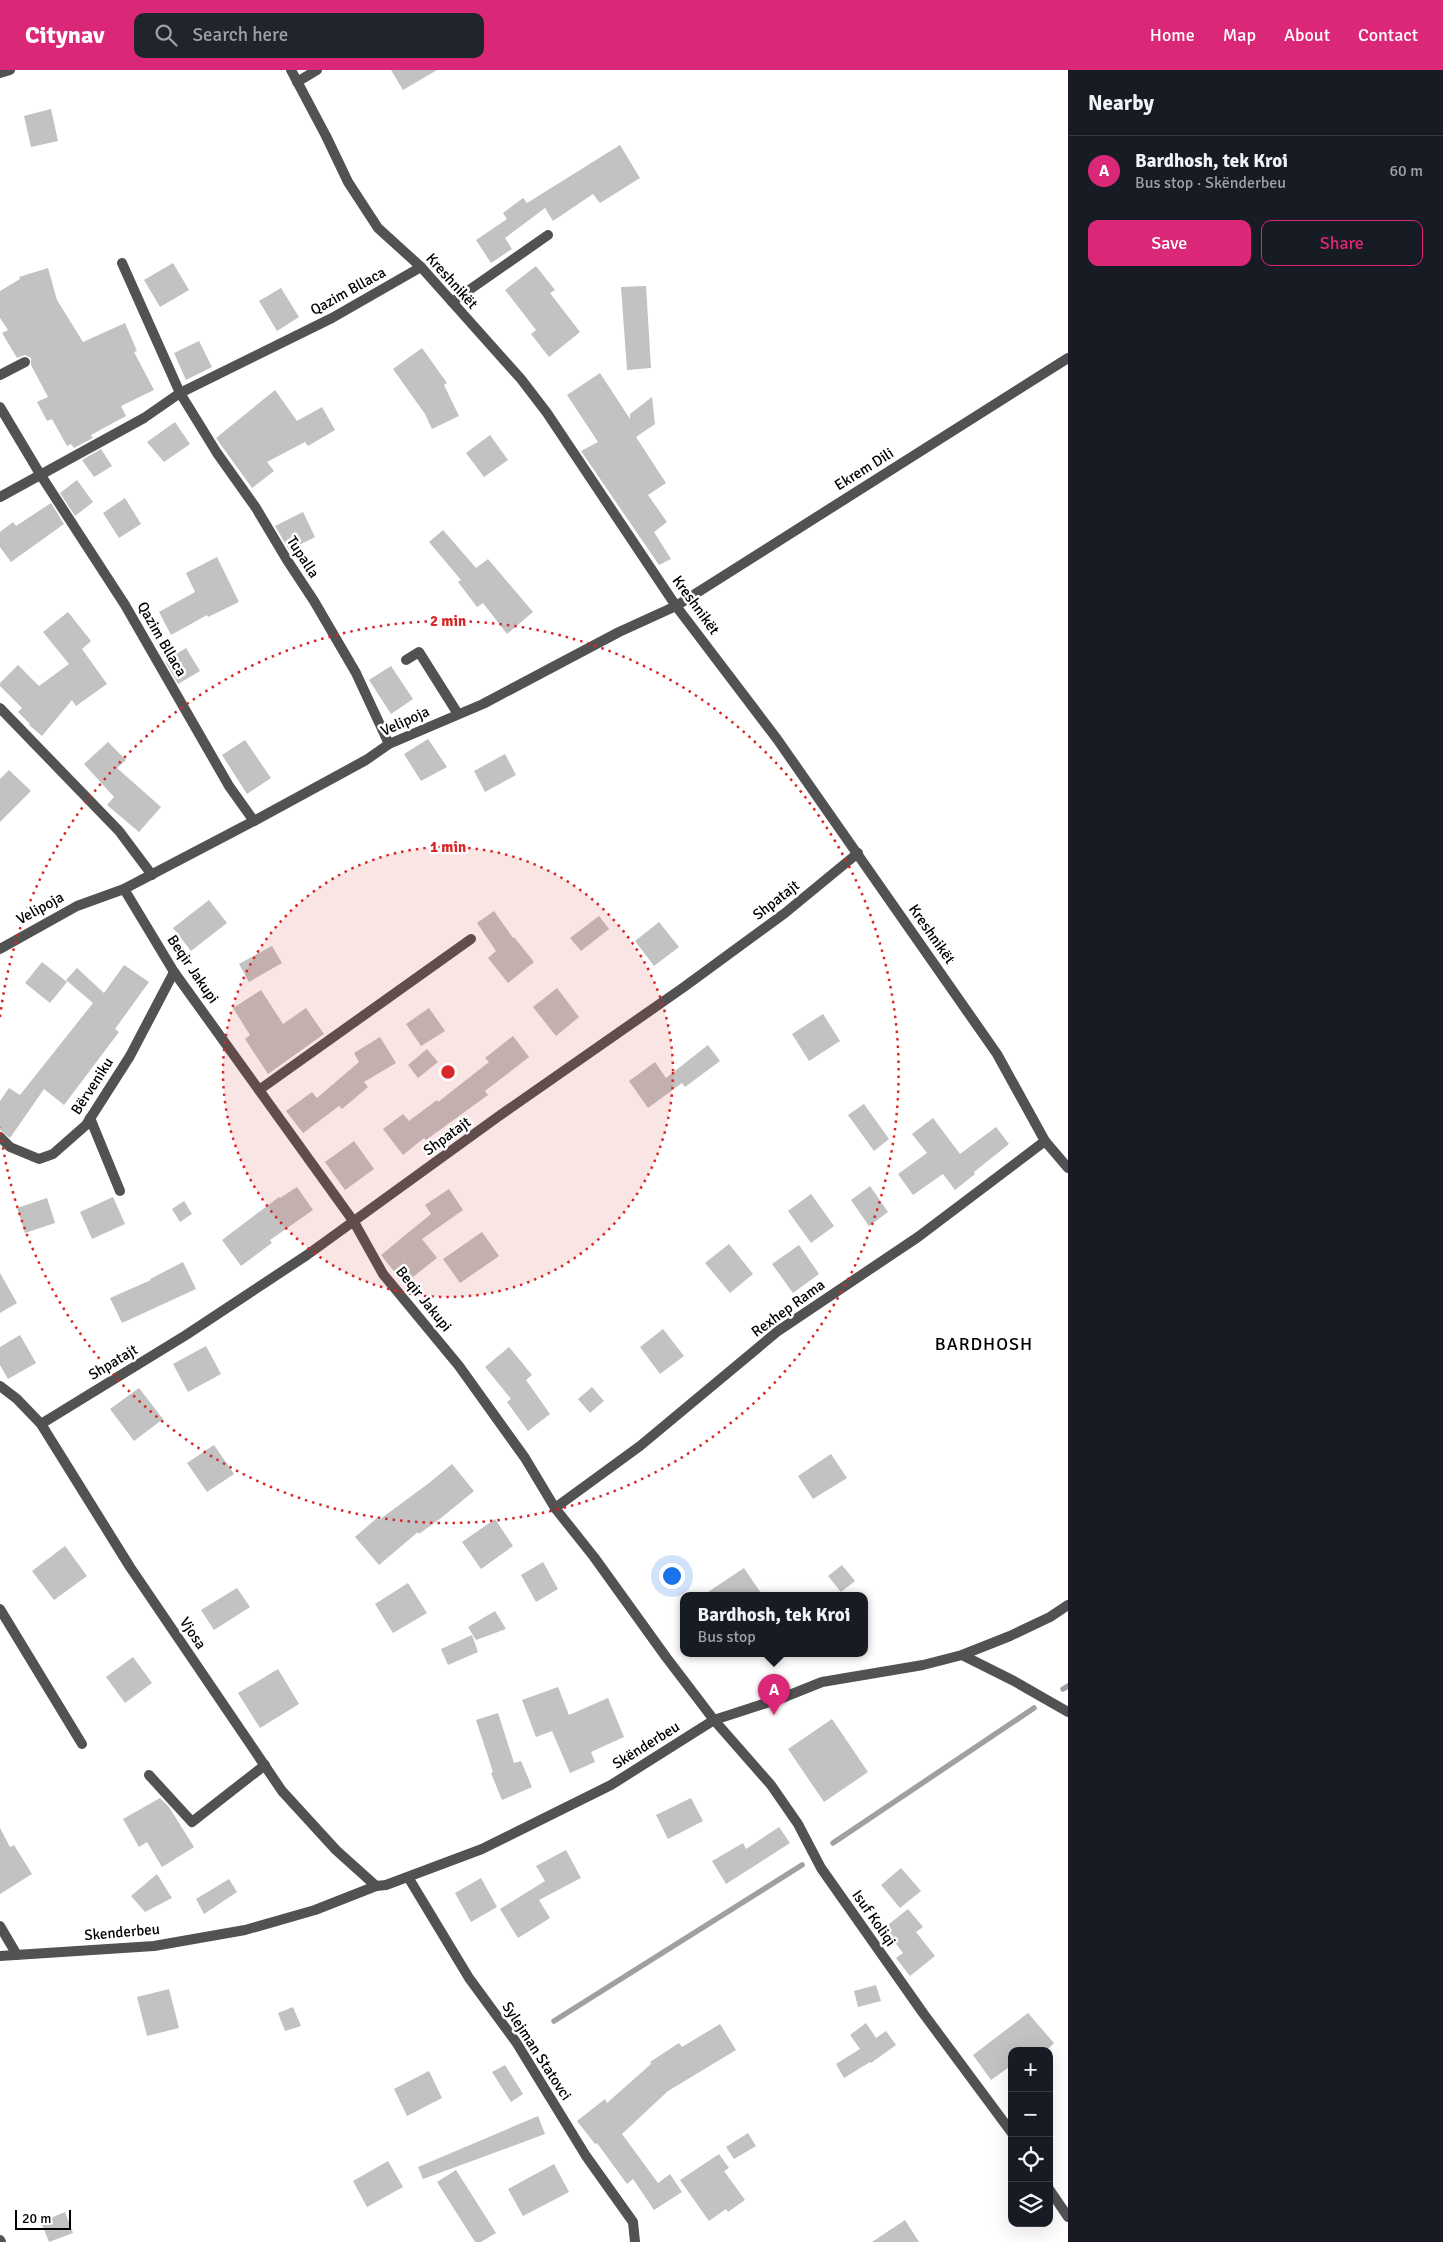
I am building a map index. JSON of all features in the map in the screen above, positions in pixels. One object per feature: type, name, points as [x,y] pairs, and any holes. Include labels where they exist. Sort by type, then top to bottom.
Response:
[{"type":"street","points":[[0,73],[10,70]]},
{"type":"street","name":"Kreshnikët","points":[[291,70],[348,182],[378,228],[421,267],[520,379],[547,413],[676,606],[777,739],[997,1054],[1045,1141],[1068,1168]]},
{"type":"street","points":[[297,82],[317,70]]},
{"type":"street","points":[[452,302],[548,235]]},
{"type":"street","points":[[122,262],[180,392]]},
{"type":"street","name":"Qazim Bllaca","points":[[0,496],[144,418],[180,392],[332,318],[421,267]]},
{"type":"street","name":"Ekrem Dili","points":[[676,606],[1068,358]]},
{"type":"street","points":[[0,375],[25,362]]},
{"type":"street","name":"Tupalla","points":[[180,392],[217,453],[256,508],[314,601],[356,673],[389,744]]},
{"type":"street","name":"Qazim Bllaca","points":[[0,407],[40,474],[125,605],[229,786],[254,821]]},
{"type":"street","name":"Velipoja","points":[[0,949],[77,906],[124,889],[152,875],[366,760],[389,744],[483,704],[619,632],[676,606]]},
{"type":"street","points":[[406,660],[419,652],[458,714]]},
{"type":"street","points":[[0,708],[119,831],[152,875]]},
{"type":"street","name":"Shpatajt","points":[[41,1424],[186,1335],[354,1222],[769,925],[858,853]]},
{"type":"street","name":"Beqir Jakupi","points":[[124,889],[174,972],[354,1222],[383,1274],[459,1366],[524,1458],[555,1508],[594,1557],[714,1720]]},
{"type":"street","points":[[259,1090],[471,940]]},
{"type":"street","name":"Bërveniku","points":[[0,1136],[10,1147],[39,1159],[58,1150],[86,1125],[130,1056],[174,972]]},
{"type":"street","points":[[90,1118],[120,1191]]},
{"type":"street","name":"Rexhep Rama","points":[[555,1508],[640,1446],[778,1331],[918,1237],[1045,1141]]},
{"type":"street","name":"Vjosa","points":[[0,1386],[17,1399],[41,1424],[130,1567],[282,1792],[336,1850],[376,1886]]},
{"type":"street","name":"Skënderbeu","points":[[245,1930],[315,1910],[376,1886],[386,1886],[482,1849],[611,1785],[714,1720],[782,1698],[822,1682],[924,1665],[962,1655],[1034,1625],[1068,1605]]},
{"type":"street","points":[[0,1608],[82,1744]]},
{"type":"street","points":[[962,1655],[1014,1681],[1068,1712]]},
{"type":"street","name":"Isuf Koliqi","points":[[714,1720],[771,1786],[798,1824],[820,1868],[923,2013],[1008,2128]]},
{"type":"street","points":[[149,1774],[192,1822],[265,1765]]},
{"type":"street","name":"Sylejman Statovci","points":[[408,1877],[469,1978],[516,2042],[586,2156],[633,2222],[635,2242]]},
{"type":"street","points":[[0,1926],[17,1955]]},
{"type":"street","name":"Skenderbeu","points":[[0,1956],[154,1946],[245,1930]]},
{"type":"street","points":[[1053,2195],[1068,2217]]},
{"type":"building","points":[[391,70],[437,70],[403,90]]},
{"type":"building","points":[[51,109],[58,141],[31,147],[24,116]]},
{"type":"building","points":[[620,145],[640,178],[600,203],[593,194],[553,221],[545,208],[505,238],[512,249],[491,263],[476,240],[507,219],[503,213],[523,198],[527,203]]},
{"type":"building","points":[[173,263],[189,290],[160,307],[144,280]]},
{"type":"building","points":[[536,266],[555,290],[550,293],[580,332],[549,357],[531,334],[536,330],[505,290]]},
{"type":"building","points":[[48,268],[57,300],[83,342],[125,323],[137,351],[134,352],[154,390],[121,406],[126,416],[91,435],[93,438],[74,448],[71,444],[67,446],[52,419],[47,421],[37,402],[48,397],[31,365],[31,358],[25,355],[17,358],[2,333],[8,330],[0,318],[0,291],[20,279],[19,277]]},
{"type":"building","points":[[646,286],[651,368],[627,370],[621,287]]},
{"type":"building","points":[[281,288],[299,317],[277,331],[259,301]]},
{"type":"building","points":[[199,341],[212,367],[186,380],[174,353]]},
{"type":"building","points":[[422,348],[447,383],[444,385],[459,416],[432,429],[425,414],[393,369]]},
{"type":"building","points":[[600,373],[630,419],[630,414],[652,397],[655,424],[636,437],[666,483],[648,495],[667,522],[654,532],[671,559],[659,565],[581,451],[598,442],[567,395]]},
{"type":"building","points":[[275,390],[297,421],[322,407],[335,430],[308,446],[305,442],[267,462],[274,471],[252,488],[216,438]]},
{"type":"building","points":[[175,422],[190,444],[164,462],[147,442]]},
{"type":"building","points":[[490,435],[508,460],[484,477],[466,453]]},
{"type":"building","points":[[101,449],[112,466],[94,477],[82,460]]},
{"type":"building","points":[[77,480],[93,502],[75,516],[60,493]]},
{"type":"building","points":[[125,498],[141,524],[119,538],[103,513]]},
{"type":"building","points":[[51,503],[64,524],[11,562],[0,547],[0,532],[13,522],[16,526]]},
{"type":"building","points":[[303,512],[315,537],[289,550],[275,526]]},
{"type":"building","points":[[443,530],[476,568],[488,559],[533,612],[507,634],[483,603],[477,607],[458,582],[461,580],[429,542]]},
{"type":"building","points":[[217,557],[239,602],[208,617],[207,615],[171,635],[159,612],[195,592],[186,573]]},
{"type":"building","points":[[68,612],[91,641],[82,649],[107,684],[76,706],[72,700],[42,736],[18,712],[22,708],[0,686],[0,683],[18,665],[39,686],[69,664],[43,632]]},
{"type":"building","points":[[186,648],[200,671],[178,684],[165,661]]},
{"type":"building","points":[[391,666],[413,699],[391,714],[369,680]]},
{"type":"building","points":[[428,739],[447,767],[421,781],[404,754]]},
{"type":"building","points":[[245,740],[271,778],[247,794],[222,755]]},
{"type":"building","points":[[108,742],[126,760],[117,768],[161,807],[139,832],[107,805],[114,797],[84,764]]},
{"type":"building","points":[[505,754],[516,775],[485,792],[474,771]]},
{"type":"building","points":[[9,770],[31,791],[0,822],[0,779]]},
{"type":"building","points":[[209,900],[227,923],[191,951],[173,928]]},
{"type":"building","points":[[494,911],[513,938],[534,962],[508,983],[488,958],[496,951],[477,923]]},
{"type":"building","points":[[599,916],[609,929],[581,951],[570,938]]},
{"type":"building","points":[[659,922],[679,947],[654,966],[635,941]]},
{"type":"building","points":[[272,946],[282,963],[249,982],[239,964]]},
{"type":"building","points":[[42,962],[67,982],[50,1003],[25,983]]},
{"type":"building","points":[[124,965],[149,982],[115,1029],[119,1032],[64,1105],[44,1089],[10,1138],[0,1130],[0,1101],[9,1088],[20,1095],[93,1003],[66,980],[77,968],[104,993]]},
{"type":"building","points":[[557,988],[579,1017],[556,1036],[533,1007]]},
{"type":"building","points":[[261,990],[283,1024],[306,1008],[324,1034],[268,1074],[245,1039],[250,1035],[233,1008]]},
{"type":"building","points":[[429,1008],[445,1031],[421,1046],[406,1024]]},
{"type":"building","points":[[823,1014],[840,1041],[809,1061],[792,1034]]},
{"type":"building","points":[[513,1036],[529,1057],[485,1091],[488,1095],[426,1140],[424,1138],[403,1155],[383,1129],[403,1114],[409,1121],[437,1100],[438,1102],[489,1062],[485,1058]]},
{"type":"building","points":[[380,1037],[396,1063],[364,1082],[368,1087],[342,1109],[339,1106],[303,1133],[286,1111],[312,1092],[317,1098],[359,1062],[354,1053]]},
{"type":"building","points":[[708,1045],[720,1061],[685,1087],[682,1083],[648,1108],[629,1081],[655,1062],[666,1078]]},
{"type":"building","points":[[427,1049],[438,1062],[418,1078],[408,1065]]},
{"type":"building","points":[[864,1104],[889,1139],[874,1151],[848,1115]]},
{"type":"building","points":[[933,1118],[960,1154],[996,1127],[1009,1144],[955,1190],[943,1174],[913,1195],[898,1174],[927,1153],[912,1134]]},
{"type":"building","points":[[354,1141],[374,1169],[345,1190],[325,1162]]},
{"type":"building","points":[[870,1186],[888,1212],[869,1226],[851,1200]]},
{"type":"building","points":[[297,1187],[313,1210],[270,1240],[272,1243],[241,1266],[222,1240],[279,1197]]},
{"type":"building","points":[[449,1189],[463,1210],[422,1239],[437,1258],[404,1284],[381,1255],[431,1214],[425,1205]]},
{"type":"building","points":[[811,1194],[834,1226],[811,1243],[788,1211]]},
{"type":"building","points":[[113,1197],[125,1224],[92,1239],[80,1212]]},
{"type":"building","points":[[47,1198],[55,1223],[25,1233],[17,1208]]},
{"type":"building","points":[[184,1201],[192,1214],[180,1222],[172,1209]]},
{"type":"building","points":[[482,1232],[499,1256],[460,1283],[443,1259]]},
{"type":"building","points":[[729,1244],[753,1274],[730,1293],[705,1263]]},
{"type":"building","points":[[799,1245],[819,1274],[793,1293],[772,1264]]},
{"type":"building","points":[[183,1262],[196,1289],[122,1323],[110,1298],[151,1280]]},
{"type":"building","points":[[0,1273],[17,1303],[0,1313]]},
{"type":"building","points":[[663,1329],[684,1356],[660,1374],[640,1347]]},
{"type":"building","points":[[20,1335],[36,1363],[8,1379],[0,1365],[0,1347]]},
{"type":"building","points":[[206,1346],[221,1374],[188,1392],[173,1364]]},
{"type":"building","points":[[509,1347],[532,1375],[526,1380],[550,1414],[528,1431],[507,1402],[511,1399],[485,1367]]},
{"type":"building","points":[[592,1387],[604,1401],[590,1413],[578,1399]]},
{"type":"building","points":[[139,1388],[163,1419],[134,1441],[110,1409]]},
{"type":"building","points":[[214,1445],[234,1474],[207,1492],[187,1463]]},
{"type":"building","points":[[831,1454],[847,1478],[813,1499],[798,1476]]},
{"type":"building","points":[[452,1464],[474,1491],[441,1518],[419,1534],[418,1532],[379,1565],[355,1537],[377,1518],[379,1520]]},
{"type":"building","points":[[495,1519],[513,1546],[481,1569],[462,1542]]},
{"type":"building","points":[[65,1546],[87,1576],[54,1600],[32,1571]]},
{"type":"building","points":[[543,1562],[558,1589],[536,1602],[521,1575]]},
{"type":"building","points":[[842,1565],[855,1581],[841,1592],[828,1576]]},
{"type":"building","points":[[744,1568],[760,1592],[708,1592]]},
{"type":"building","points":[[408,1583],[427,1613],[393,1633],[375,1604]]},
{"type":"building","points":[[237,1588],[250,1607],[214,1630],[201,1610]]},
{"type":"building","points":[[495,1611],[506,1629],[476,1640],[468,1627]]},
{"type":"building","points":[[472,1635],[478,1652],[448,1665],[441,1649]]},
{"type":"building","points":[[133,1657],[152,1683],[125,1703],[106,1677]]},
{"type":"building","points":[[278,1669],[299,1704],[260,1728],[238,1693]]},
{"type":"building","points":[[558,1687],[569,1715],[608,1698],[624,1737],[591,1752],[595,1762],[570,1773],[552,1731],[536,1737],[522,1700]]},
{"type":"building","points":[[498,1713],[514,1763],[521,1761],[532,1787],[502,1800],[491,1773],[493,1772],[476,1720]]},
{"type":"building","points":[[832,1719],[868,1772],[824,1802],[788,1749]]},
{"type":"building","points":[[160,1798],[169,1807],[194,1847],[162,1867],[147,1842],[139,1847],[123,1819]]},
{"type":"building","points":[[691,1798],[703,1821],[668,1839],[656,1815]]},
{"type":"building","points":[[779,1827],[790,1843],[726,1884],[712,1861],[743,1843],[746,1849]]},
{"type":"building","points":[[0,1828],[10,1847],[14,1845],[32,1874],[0,1894]]},
{"type":"building","points":[[566,1850],[581,1878],[539,1900],[550,1918],[518,1938],[500,1909],[545,1881],[536,1866]]},
{"type":"building","points":[[901,1868],[921,1891],[900,1908],[881,1885]]},
{"type":"building","points":[[157,1874],[172,1898],[145,1912],[131,1896]]},
{"type":"building","points":[[481,1878],[497,1907],[471,1922],[455,1893]]},
{"type":"building","points":[[229,1879],[237,1892],[204,1914],[196,1899]]},
{"type":"building","points":[[908,1909],[923,1927],[916,1932],[935,1956],[910,1976],[896,1958],[903,1953],[884,1928]]},
{"type":"building","points":[[876,1985],[881,2001],[858,2007],[854,1991]]},
{"type":"building","points":[[169,1989],[179,2028],[147,2036],[137,1997]]},
{"type":"building","points":[[293,2007],[301,2026],[285,2031],[278,2013]]},
{"type":"building","points":[[1028,2013],[1054,2043],[1050,2047],[1008,2047],[1008,2068],[991,2080],[973,2055]]},
{"type":"building","points":[[866,2023],[876,2038],[886,2031],[896,2045],[871,2063],[844,2078],[836,2064],[860,2049],[850,2035]]},
{"type":"building","points":[[720,2024],[736,2050],[668,2091],[622,2134],[658,2183],[670,2174],[682,2192],[654,2210],[633,2179],[627,2184],[597,2143],[595,2144],[577,2121],[605,2099],[607,2103],[651,2064],[650,2062],[679,2043],[682,2047]]},
{"type":"building","points":[[505,2065],[523,2094],[511,2102],[492,2072]]},
{"type":"building","points":[[429,2071],[442,2098],[407,2116],[394,2089]]},
{"type":"building","points":[[538,2116],[545,2134],[423,2179],[418,2167]]},
{"type":"building","points":[[748,2133],[756,2146],[734,2159],[726,2147]]},
{"type":"building","points":[[719,2154],[729,2168],[724,2171],[745,2200],[728,2212],[726,2209],[709,2221],[680,2180]]},
{"type":"building","points":[[388,2161],[403,2187],[367,2207],[353,2181]]},
{"type":"building","points":[[554,2164],[569,2192],[523,2216],[508,2189]]},
{"type":"building","points":[[456,2170],[496,2233],[481,2242],[475,2242],[437,2182]]},
{"type":"building","points":[[65,2212],[73,2233],[49,2242],[41,2222]]},
{"type":"building","points":[[905,2220],[919,2242],[872,2242]]},
{"type":"waterway","points":[[1063,1689],[1068,1686]]},
{"type":"waterway","points":[[833,1843],[1034,1708]]},
{"type":"waterway","points":[[554,2021],[802,1865]]},
{"type":"place","name":"Bardhosh, tek Kroi","points":[[774,1715]]},
{"type":"district","name":"BARDHOSH","points":[[984,1344]]}]
